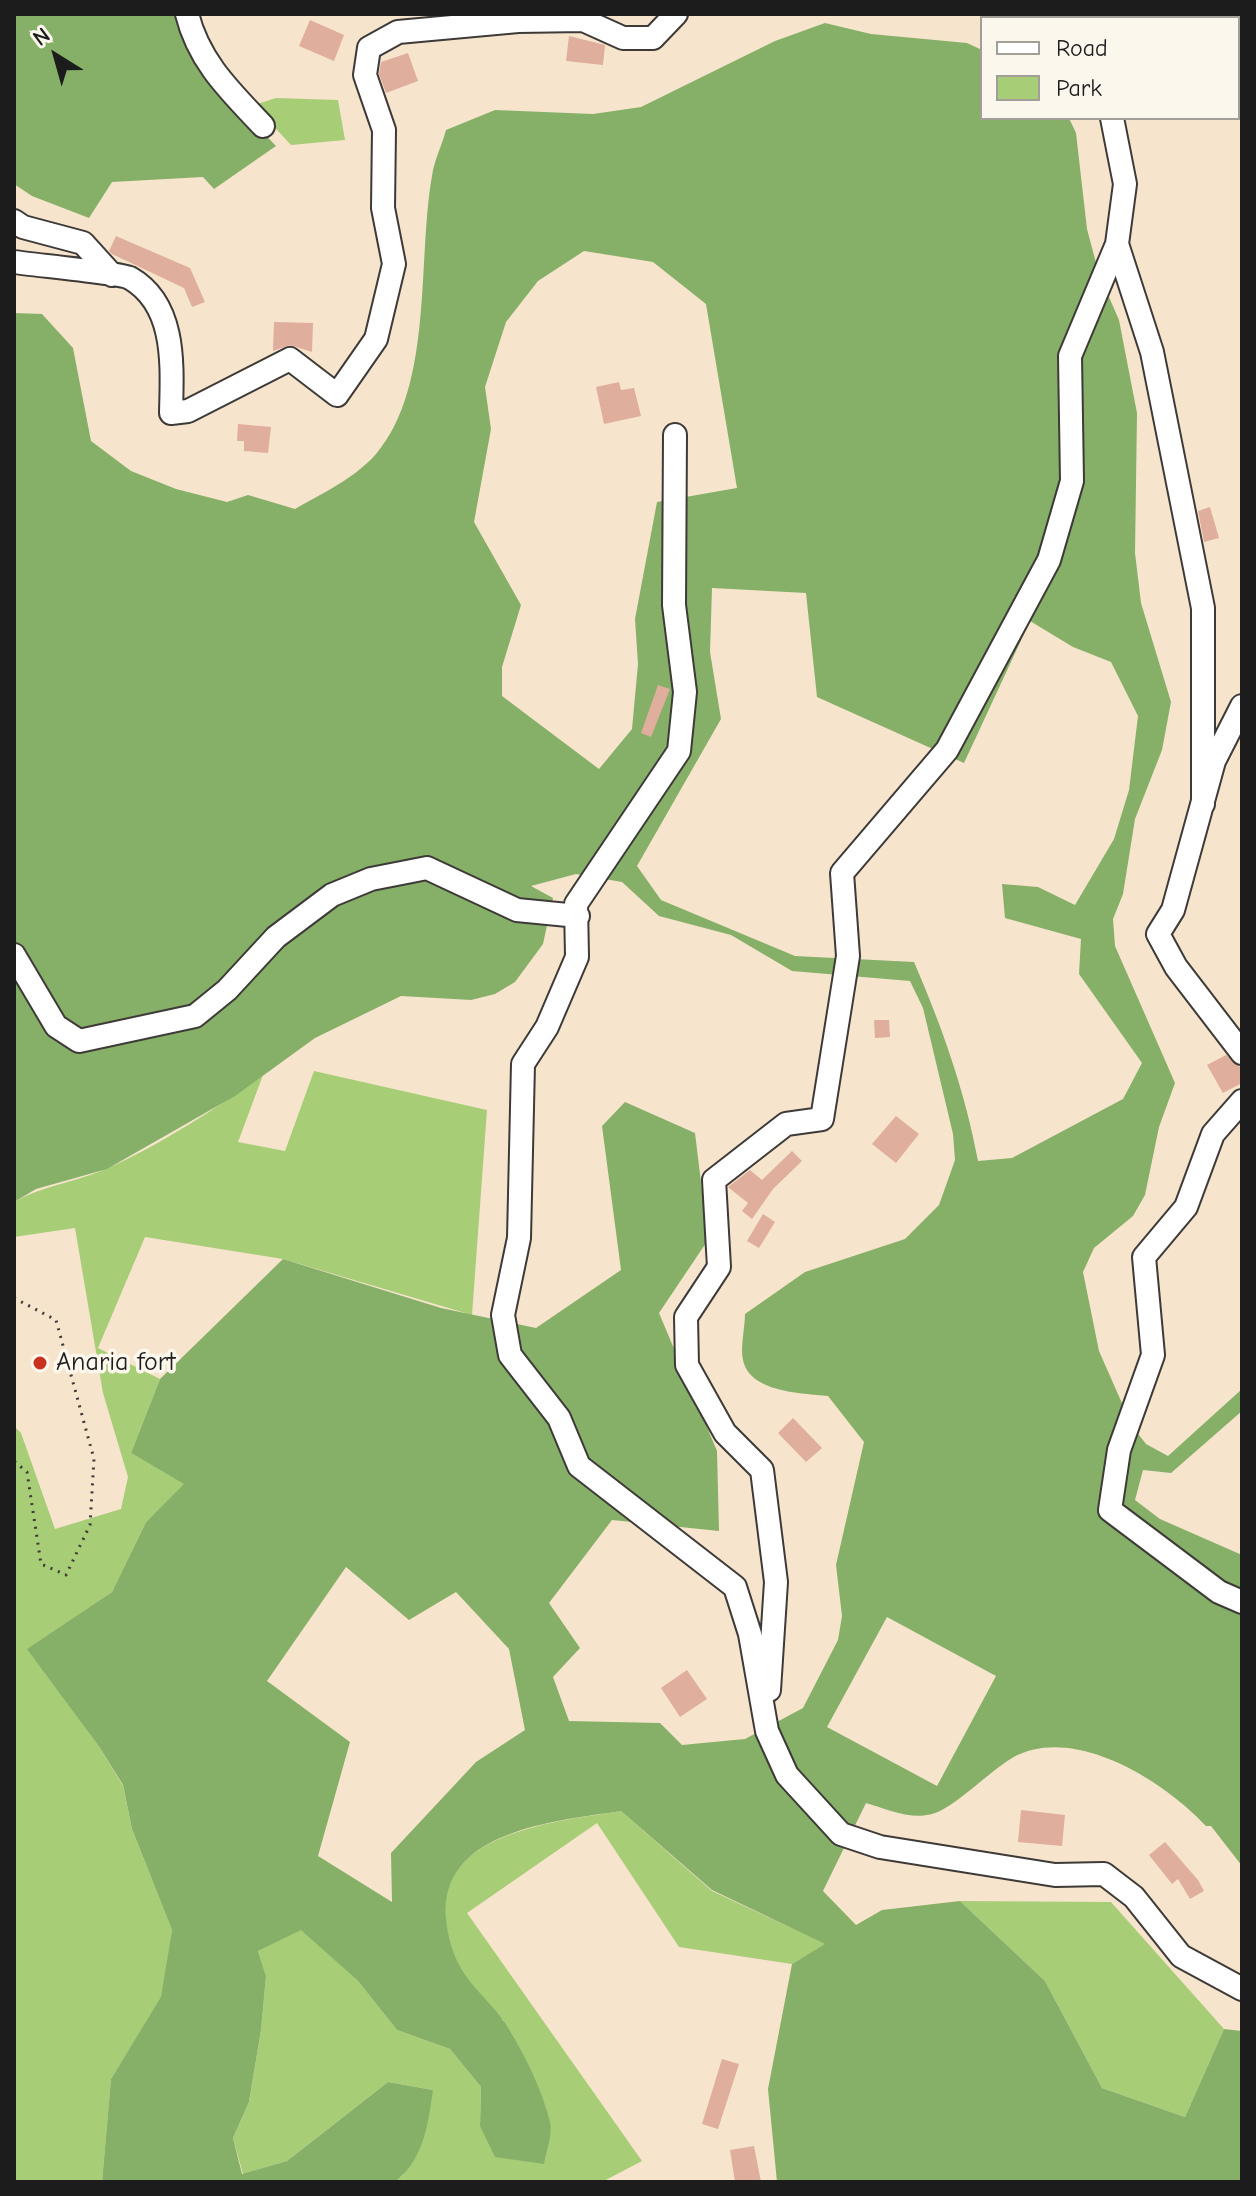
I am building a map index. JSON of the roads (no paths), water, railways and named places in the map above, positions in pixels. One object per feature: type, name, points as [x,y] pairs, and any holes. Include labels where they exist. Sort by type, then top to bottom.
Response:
[{"type":"street","points":[[187,14],[193,37],[215,76],[263,126]]},
{"type":"street","points":[[14,262],[129,277],[156,302],[171,347],[171,413],[188,411],[290,359],[337,395],[376,339],[394,264],[383,208],[384,130],[365,75],[369,48],[398,32],[518,21],[583,20],[623,38],[653,38],[676,14]]},
{"type":"street","points":[[767,1731],[776,1582],[762,1470],[725,1433],[687,1365],[686,1317],[719,1267],[714,1180],[786,1124],[822,1119],[848,956],[842,873],[947,750],[1049,560],[1072,481],[1070,356],[1117,244],[1125,184],[1112,120]]},
{"type":"street","points":[[14,221],[23,227],[83,243],[112,275]]},
{"type":"street","points":[[1117,244],[1152,352],[1203,608],[1203,804]]},
{"type":"street","points":[[675,435],[674,605],[685,692],[679,751],[576,904],[577,957],[547,1027],[523,1064],[519,1238],[503,1315],[510,1355],[559,1418],[579,1466],[735,1587],[750,1634],[767,1731],[787,1775],[841,1834],[880,1847],[1055,1875],[1104,1874],[1134,1897],[1181,1956],[1242,1989]]},
{"type":"street","points":[[1242,706],[1214,761],[1173,910],[1158,934],[1176,967],[1242,1053]]},
{"type":"street","points":[[14,955],[56,1026],[79,1041],[195,1016],[227,990],[276,937],[332,895],[371,879],[427,868],[517,910],[578,916]]},
{"type":"street","points":[[1242,1101],[1213,1134],[1186,1207],[1144,1257],[1153,1355],[1119,1450],[1110,1510],[1219,1592],[1242,1602]]},
{"type":"place","name":"Anaria fort","points":[[40,1363]]}]
